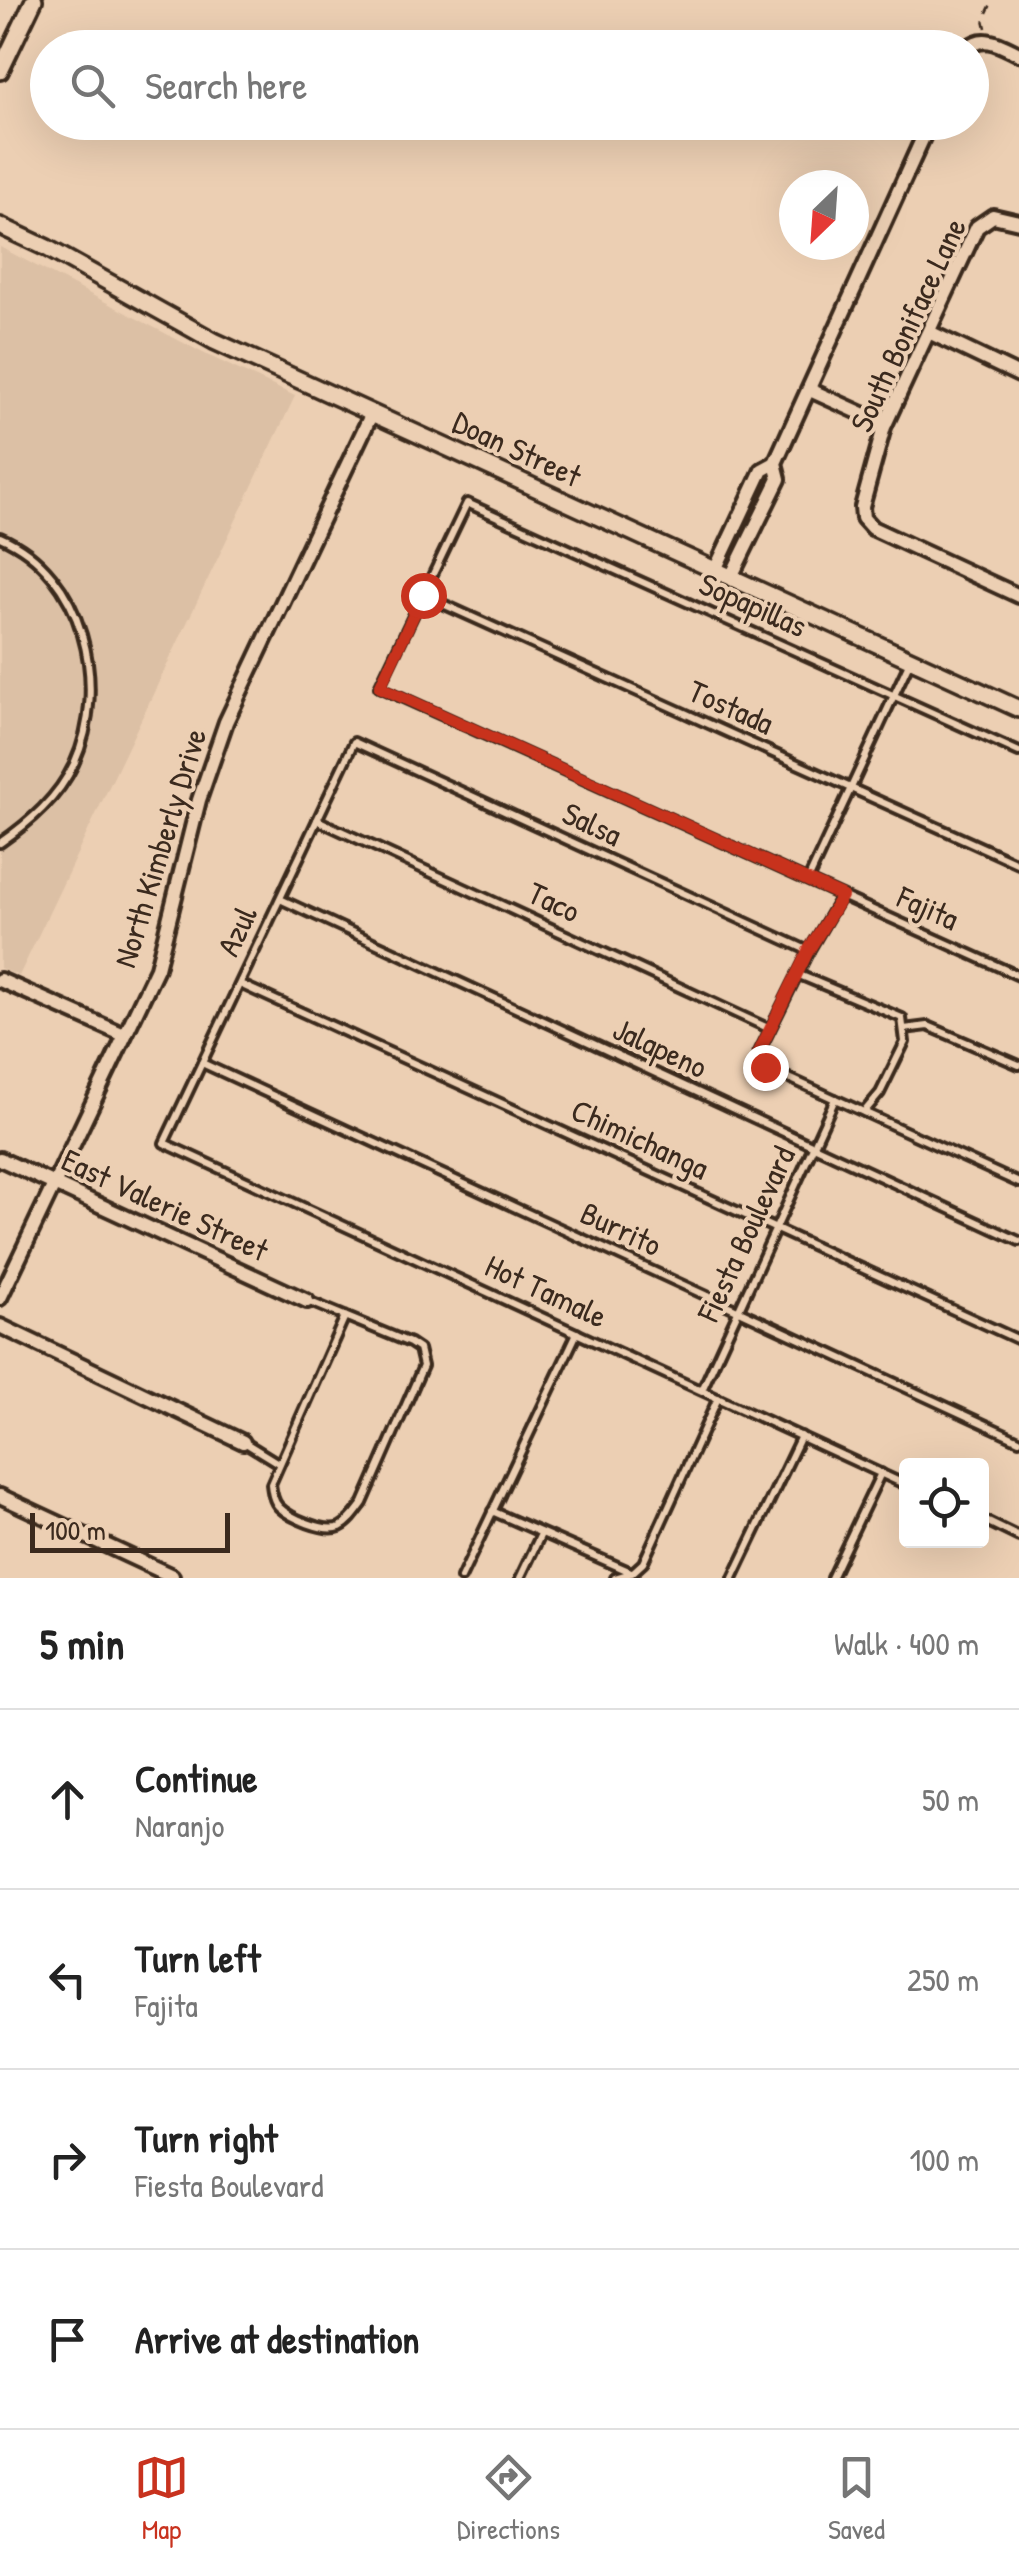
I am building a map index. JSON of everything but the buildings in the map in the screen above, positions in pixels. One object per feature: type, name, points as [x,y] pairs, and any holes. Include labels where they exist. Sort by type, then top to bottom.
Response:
[{"type":"street","points":[[0,71],[34,0]]},
{"type":"street","points":[[989,40],[1019,54]]},
{"type":"street","points":[[731,578],[779,479],[776,463],[922,140]]},
{"type":"street","name":"South Boniface Lane","points":[[1019,222],[993,216],[977,227],[885,424],[862,507],[872,528],[1019,596]]},
{"type":"street","name":"Doan Street","points":[[0,226],[214,341],[1019,709]]},
{"type":"street","points":[[928,332],[1019,375]]},
{"type":"street","points":[[810,390],[885,424]]},
{"type":"street","name":"North Kimberly Drive","points":[[0,1298],[157,968],[199,800],[226,722],[372,413]]},
{"type":"street","points":[[716,570],[762,470],[776,463]]},
{"type":"street","points":[[0,980],[124,1035]]},
{"type":"street","name":"East Valerie Street","points":[[0,1159],[307,1300]]},
{"type":"street","points":[[0,1326],[244,1442]]},
{"type":"street","points":[[0,1496],[172,1576]]},
{"type":"lane","name":"Sopapillas","points":[[423,595],[467,503],[1019,752]]},
{"type":"lane","points":[[0,537],[16,544],[45,568],[68,600],[83,638],[91,674],[87,725],[74,765],[39,812],[0,843]]},
{"type":"lane","name":"Fajita","points":[[423,595],[380,687],[1019,976]]},
{"type":"lane","name":"Tostada","points":[[423,595],[1019,864]]},
{"type":"lane","points":[[807,881],[911,660]]},
{"type":"lane","name":"Azul","points":[[164,1143],[354,742]]},
{"type":"lane","name":"Salsa","points":[[354,742],[808,951]]},
{"type":"lane","name":"Taco","points":[[317,820],[770,1029]]},
{"type":"lane","points":[[842,896],[808,951],[758,1054],[765,1067],[1019,1182]]},
{"type":"lane","name":"Jalapeno","points":[[280,899],[1019,1242]]},
{"type":"lane","points":[[797,974],[902,1018],[905,1042],[887,1081],[864,1112]]},
{"type":"lane","name":"Chimichanga","points":[[240,984],[1019,1340]]},
{"type":"lane","points":[[904,1030],[915,1025],[928,1026],[1019,1065]]},
{"type":"lane","name":"Burrito","points":[[202,1063],[1019,1440]]},
{"type":"lane","name":"Fiesta Boulevard","points":[[702,1390],[836,1099]]},
{"type":"lane","name":"Hot Tamale","points":[[164,1143],[899,1482]]},
{"type":"lane","points":[[307,1300],[419,1348],[423,1366],[363,1503],[339,1527],[316,1525],[282,1510],[272,1494],[274,1472],[344,1316]]},
{"type":"lane","points":[[461,1578],[577,1333]]},
{"type":"lane","points":[[616,1578],[633,1576],[644,1563],[718,1398]]},
{"type":"lane","points":[[733,1578],[801,1436]]},
{"type":"lane","points":[[244,1442],[278,1463]]},
{"type":"lane","points":[[831,1578],[881,1473]]},
{"type":"lane","points":[[492,1511],[633,1576]]},
{"type":"lane","points":[[989,1522],[1019,1536]]},
{"type":"lane","points":[[520,1578],[541,1534]]},
{"type":"path","points":[[986,30],[984,18],[993,0]]},
{"type":"shaded area","points":[[0,247],[203,353],[295,396],[19,976],[0,968]]},
{"type":"route","points":[[423,595],[380,687],[842,896],[808,951],[758,1054],[765,1067]]}]
